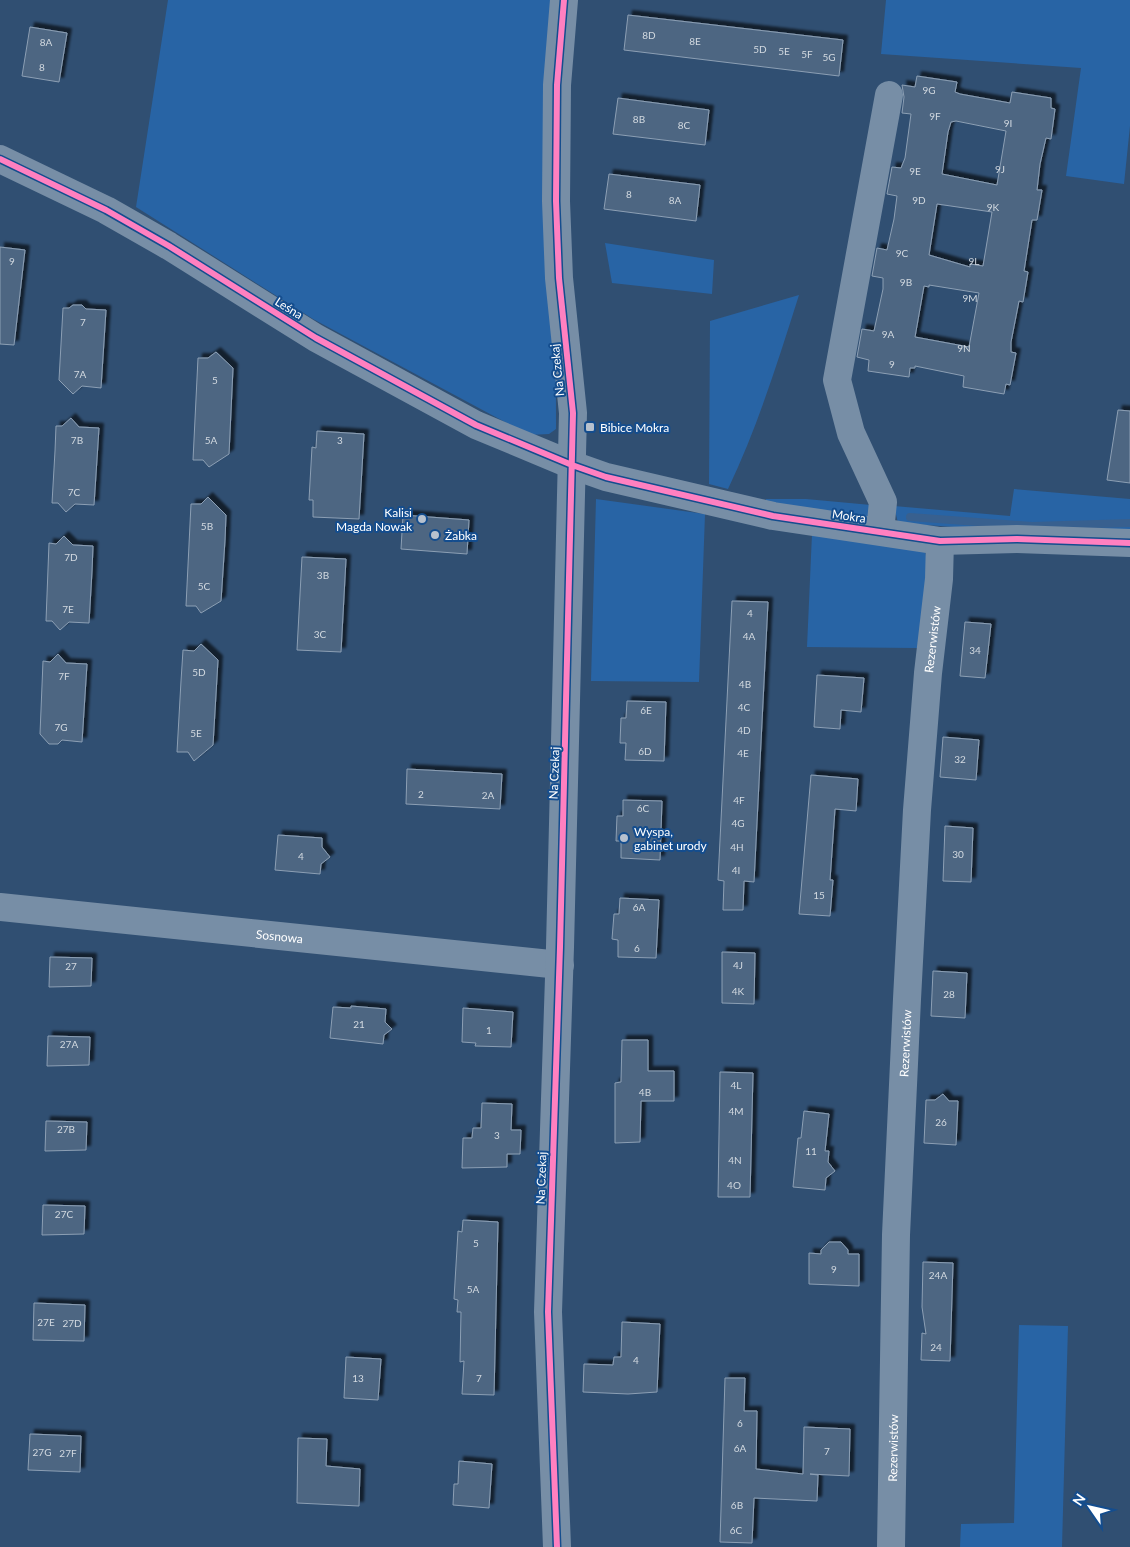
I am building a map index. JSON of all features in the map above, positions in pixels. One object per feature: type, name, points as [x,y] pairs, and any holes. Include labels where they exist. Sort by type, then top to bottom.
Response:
[{"type":"street","name":"Na Czekaj","points":[[557,1547],[548,1312],[560,965],[573,413],[558,278],[556,202],[557,85],[564,0]]},
{"type":"street","points":[[880,531],[883,502],[851,433],[837,380],[889,95]]},
{"type":"street","name":"Leśna","points":[[0,159],[106,210],[170,246],[316,338],[476,425],[572,465]]},
{"type":"street","name":"Mokra","points":[[572,465],[606,477],[773,516],[940,541],[1017,539],[1130,543]]},
{"type":"street","name":"Rezerwistów","points":[[891,1547],[896,1235],[907,999],[917,810],[928,673],[939,579],[940,541]]},
{"type":"street","name":"Sosnowa","points":[[0,908],[560,965]]},
{"type":"shaded area","points":[[168,0],[555,0],[556,429],[549,434],[529,435],[313,319],[136,207]]},
{"type":"shaded area","points":[[886,0],[1130,0],[1130,126],[1124,184],[1066,176],[1081,68],[881,54]]},
{"type":"shaded area","points":[[605,243],[714,260],[712,294],[612,283]]},
{"type":"shaded area","points":[[799,295],[758,417],[728,489],[709,484],[710,321]]},
{"type":"shaded area","points":[[1014,489],[1130,499],[1130,551],[1009,531],[898,523],[894,506],[1010,516]]},
{"type":"shaded area","points":[[596,499],[705,514],[699,682],[591,681]]},
{"type":"shaded area","points":[[766,499],[806,499],[871,505],[869,518],[766,507]]},
{"type":"shaded area","points":[[812,534],[925,550],[930,582],[917,648],[807,647]]},
{"type":"shaded area","points":[[1019,1325],[1068,1326],[1062,1547],[960,1547],[961,1524],[1014,1523]]},
{"type":"building","points":[[628,15],[843,40],[839,76],[624,50]]},
{"type":"building","points":[[30,27],[67,33],[59,82],[22,76]]},
{"type":"building","points":[[917,76],[957,82],[955,92],[960,94],[1010,103],[1012,92],[1051,98],[1051,108],[1055,109],[1051,139],[1046,138],[1040,164],[1037,190],[1042,190],[1037,220],[1032,220],[1024,271],[1028,272],[1023,302],[1019,301],[1011,342],[1011,352],[1016,353],[1010,385],[1006,384],[1004,394],[963,387],[964,376],[915,366],[915,368],[910,368],[909,377],[868,371],[869,360],[857,357],[862,329],[874,331],[883,289],[883,278],[872,276],[877,248],[887,250],[894,219],[897,196],[887,194],[892,167],[901,168],[905,158],[911,114],[902,113],[904,97],[902,85],[915,87]],"holes":[[[956,121],[1006,131],[997,185],[942,174],[948,132],[951,122]],[[937,204],[992,212],[983,266],[970,264],[970,267],[929,255]],[[929,285],[979,293],[969,347],[915,337],[924,286],[929,287]]]},
{"type":"building","points":[[618,98],[709,110],[705,145],[613,134]]},
{"type":"building","points":[[609,174],[700,185],[696,221],[604,209]]},
{"type":"building","points":[[0,247],[25,250],[14,345],[0,344]]},
{"type":"building","points":[[73,305],[82,305],[86,309],[106,310],[101,388],[82,386],[73,394],[59,380],[63,308],[69,308]]},
{"type":"building","points":[[216,352],[233,368],[229,454],[209,467],[203,460],[193,460],[198,358],[208,358]]},
{"type":"building","points":[[1118,410],[1130,411],[1130,483],[1107,480]]},
{"type":"building","points":[[71,418],[79,427],[99,428],[94,505],[75,504],[66,512],[58,503],[52,503],[56,426],[62,426]]},
{"type":"building","points":[[317,431],[364,434],[359,519],[313,517],[313,500],[309,500],[312,447],[316,448]]},
{"type":"building","points":[[208,497],[226,515],[225,540],[221,601],[201,613],[196,606],[186,606],[191,504],[201,504]]},
{"type":"building","name":"Żabka","points":[[403,515],[469,520],[467,554],[401,549]]},
{"type":"building","points":[[64,536],[73,545],[93,546],[92,571],[89,623],[69,622],[60,630],[52,621],[46,621],[49,543],[56,544]]},
{"type":"building","points":[[302,557],[346,559],[341,652],[297,650]]},
{"type":"building","points":[[732,601],[768,602],[754,882],[744,881],[743,910],[723,910],[724,881],[718,880]]},
{"type":"building","points":[[965,622],[991,624],[985,678],[960,676]]},
{"type":"building","points":[[201,644],[218,660],[213,745],[194,761],[188,752],[177,752],[181,681],[183,650],[194,651]]},
{"type":"building","points":[[58,654],[66,663],[87,664],[82,742],[62,740],[58,744],[49,744],[40,734],[43,661],[50,662]]},
{"type":"building","points":[[817,675],[864,678],[861,712],[841,710],[840,729],[814,727]]},
{"type":"building","points":[[627,701],[666,702],[664,761],[625,760],[626,743],[620,743],[621,718],[626,718]]},
{"type":"building","points":[[943,737],[979,740],[976,780],[940,777]]},
{"type":"building","points":[[407,769],[502,774],[500,809],[406,804]]},
{"type":"building","points":[[811,775],[858,779],[856,811],[835,809],[830,880],[833,880],[830,916],[799,914]]},
{"type":"building","points":[[623,800],[662,801],[660,860],[621,858],[621,841],[616,841],[617,816],[623,816]]},
{"type":"building","points":[[945,826],[973,828],[971,882],[943,881]]},
{"type":"building","points":[[278,835],[322,838],[322,847],[330,857],[321,864],[320,874],[275,870]]},
{"type":"building","points":[[620,898],[659,900],[656,958],[618,957],[618,940],[612,939],[614,914],[619,914]]},
{"type":"building","points":[[722,952],[755,953],[754,1004],[722,1003]]},
{"type":"building","points":[[50,957],[92,958],[91,986],[49,987]]},
{"type":"building","points":[[933,971],[967,973],[965,1018],[931,1016]]},
{"type":"building","points":[[351,1006],[386,1009],[385,1022],[392,1029],[384,1035],[383,1044],[330,1038],[333,1007],[351,1008]]},
{"type":"building","points":[[463,1008],[513,1012],[511,1047],[475,1046],[476,1043],[462,1042]]},
{"type":"building","points":[[48,1036],[90,1037],[89,1065],[47,1066]]},
{"type":"building","points":[[622,1040],[648,1040],[648,1071],[674,1071],[674,1101],[641,1101],[640,1142],[615,1143],[615,1083],[621,1082]]},
{"type":"building","points":[[720,1072],[753,1073],[750,1197],[718,1197]]},
{"type":"building","points":[[943,1094],[949,1101],[958,1101],[956,1145],[924,1143],[926,1100],[935,1100]]},
{"type":"building","points":[[482,1103],[512,1104],[511,1130],[521,1130],[520,1154],[507,1154],[507,1167],[462,1168],[463,1138],[472,1138],[473,1128],[481,1128]]},
{"type":"building","points":[[804,1111],[829,1114],[825,1151],[829,1151],[828,1162],[835,1171],[826,1178],[825,1190],[793,1187],[798,1138],[801,1138]]},
{"type":"building","points":[[46,1121],[87,1122],[86,1150],[45,1151]]},
{"type":"building","points":[[43,1205],[85,1206],[84,1234],[42,1235]]},
{"type":"building","points":[[463,1220],[498,1222],[494,1395],[462,1394],[464,1361],[460,1362],[461,1312],[457,1312],[458,1300],[454,1299],[458,1231],[462,1232]]},
{"type":"building","points":[[829,1242],[841,1242],[848,1250],[848,1254],[859,1254],[859,1286],[809,1284],[809,1253],[821,1254],[821,1250]]},
{"type":"building","points":[[923,1262],[953,1263],[950,1361],[921,1360],[922,1333],[926,1334],[922,1307]]},
{"type":"building","points":[[34,1303],[85,1305],[84,1341],[33,1340]]},
{"type":"building","points":[[622,1322],[660,1324],[657,1392],[628,1394],[583,1392],[584,1364],[613,1365],[614,1357],[621,1357]]},
{"type":"building","points":[[346,1357],[381,1359],[378,1400],[344,1398]]},
{"type":"building","points":[[725,1378],[745,1378],[744,1411],[757,1411],[756,1469],[803,1474],[804,1427],[850,1429],[849,1476],[810,1474],[818,1475],[817,1501],[754,1498],[752,1543],[720,1542]]},
{"type":"building","points":[[30,1434],[81,1436],[80,1472],[28,1470]]},
{"type":"building","points":[[298,1438],[327,1439],[326,1466],[360,1469],[359,1506],[297,1503]]},
{"type":"building","points":[[459,1461],[492,1464],[489,1508],[453,1505],[454,1484],[458,1484]]},
{"type":"waterway","points":[[910,517],[1032,526],[1130,523]]},
{"type":"cycle path","points":[[557,1547],[548,1312],[560,947],[573,413],[559,278],[556,201],[557,85],[564,0]]},
{"type":"cycle path","points":[[0,159],[106,210],[169,246],[316,338],[476,425],[606,477],[773,516],[940,541],[1017,539],[1130,543]]},
{"type":"place","name":"Bibice Mokra","points":[[590,427]]},
{"type":"place","name":"Kalisi Magda Nowak","points":[[422,519]]},
{"type":"place","name":"Żabka","points":[[435,535]]},
{"type":"place","name":"Wyspa, gabinet urody","points":[[624,838]]}]
